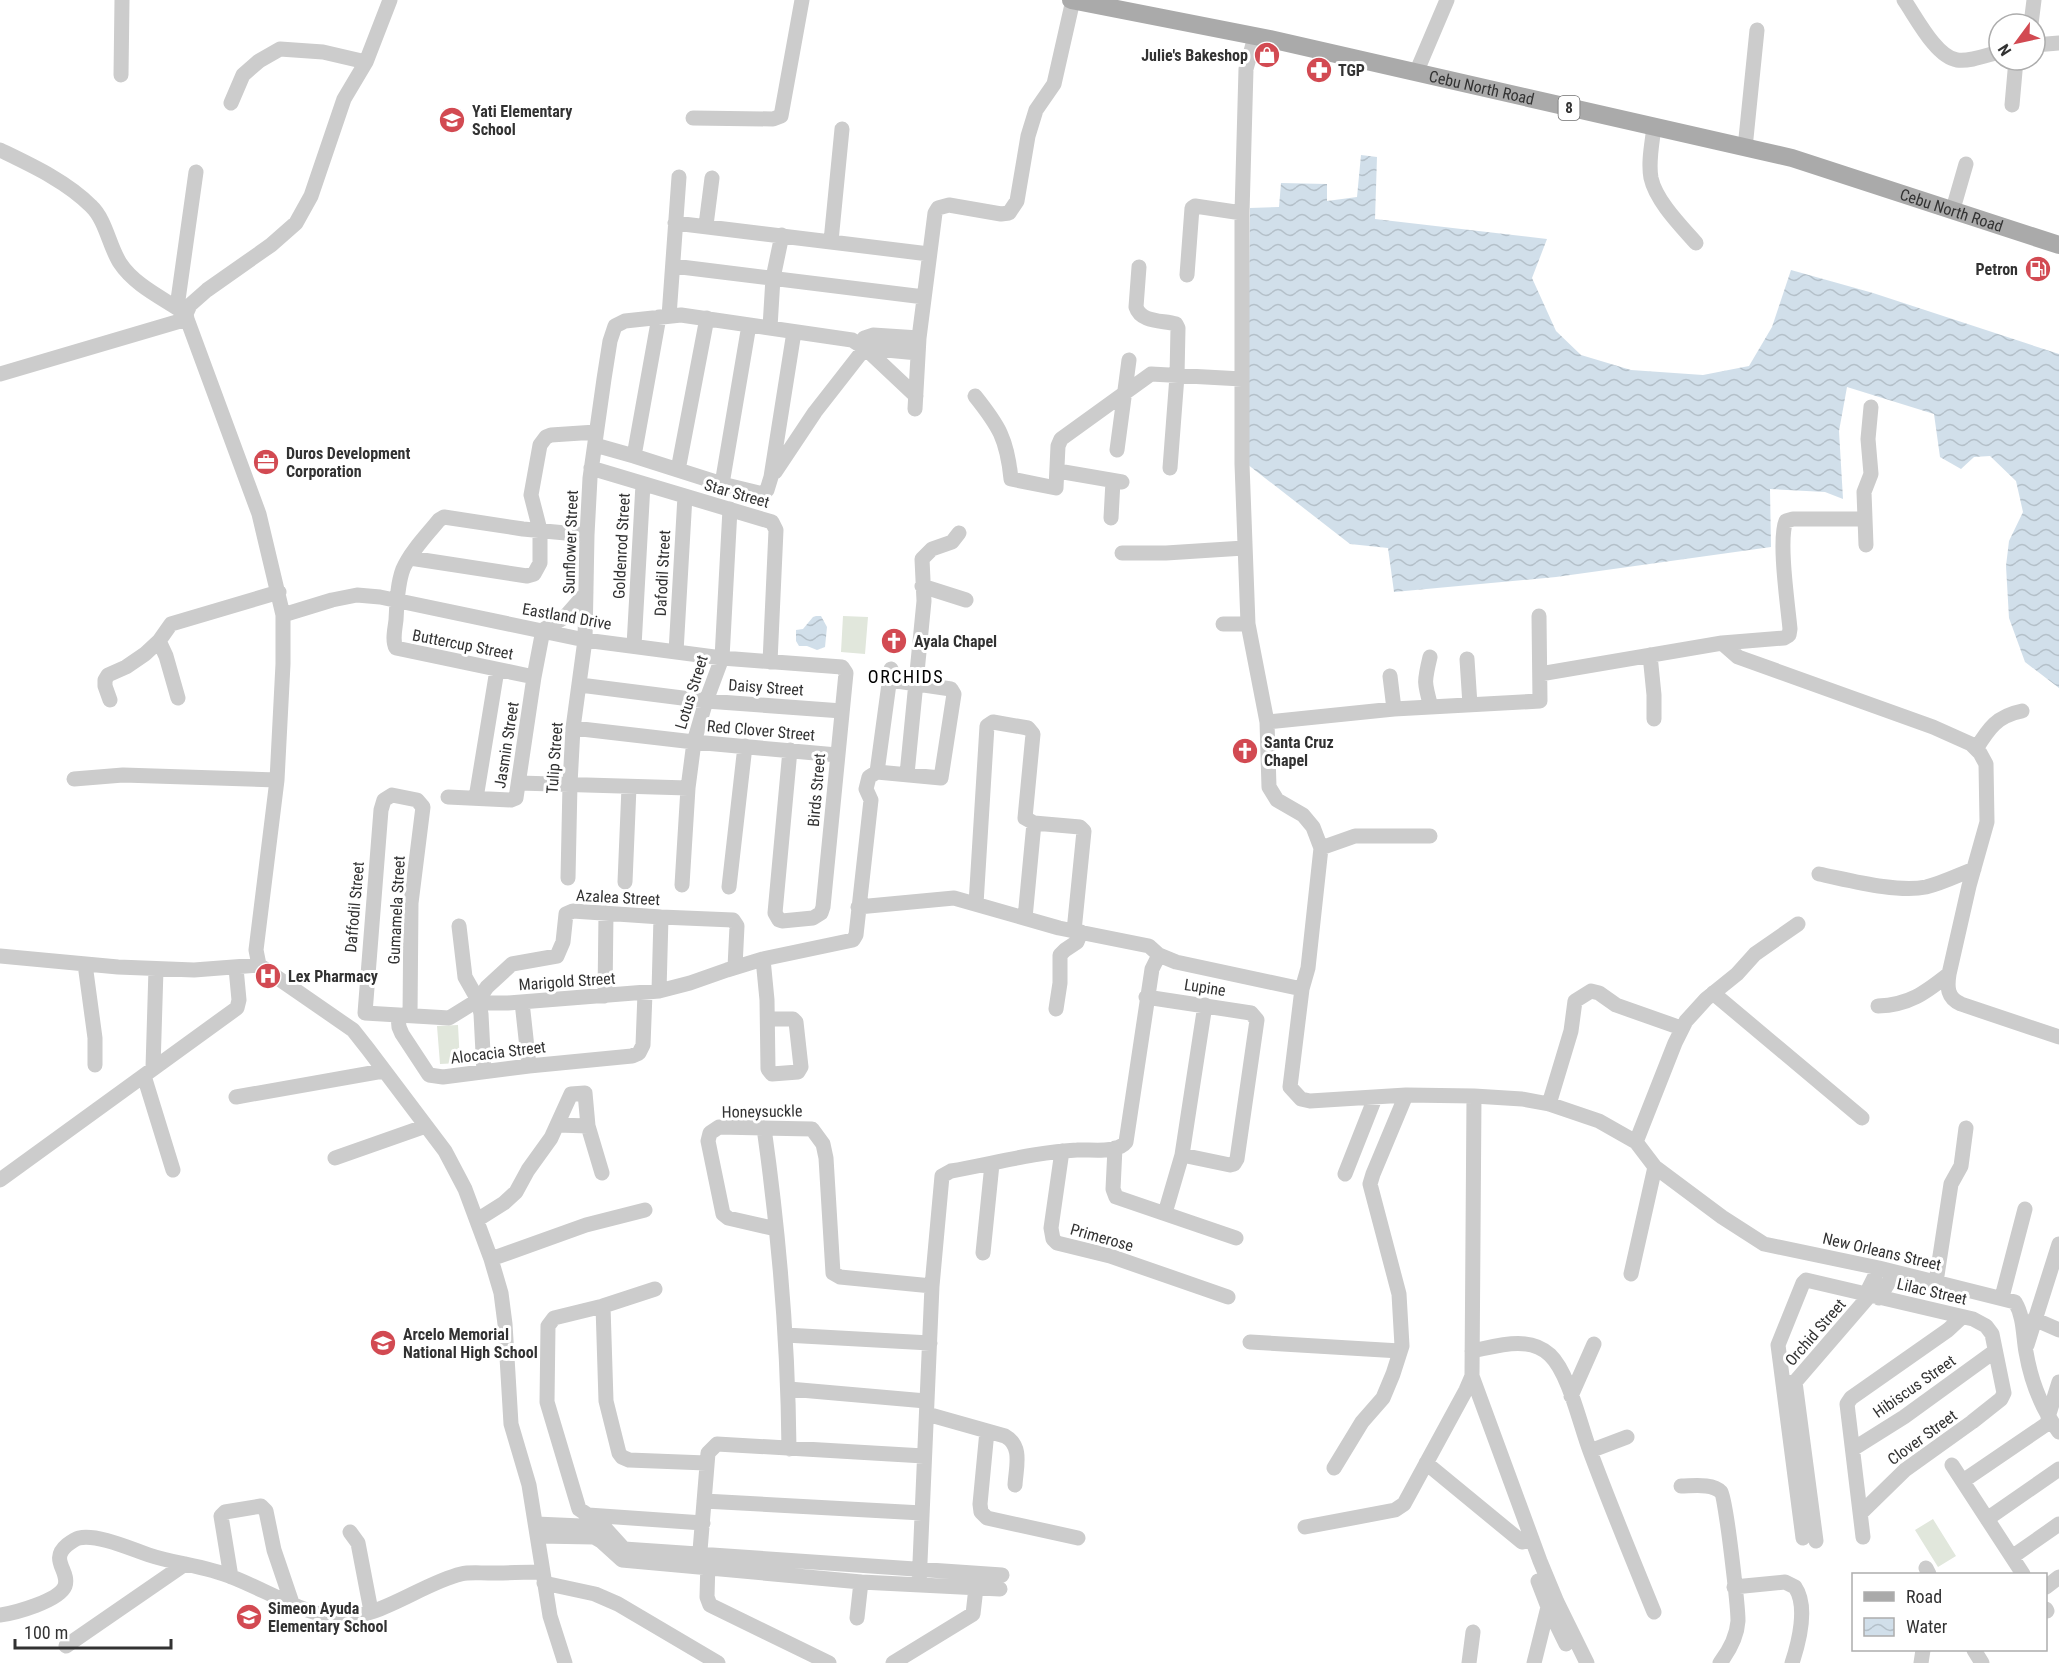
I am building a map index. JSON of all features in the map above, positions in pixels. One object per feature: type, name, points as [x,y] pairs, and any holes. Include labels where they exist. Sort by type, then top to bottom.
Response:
[{"type":"main road","name":"Cebu North Road","points":[[1072,0],[1255,37],[1792,158],[2059,245]]},
{"type":"street","points":[[121,75],[122,0]]},
{"type":"street","points":[[0,374],[183,313],[207,290],[271,245],[296,223],[311,196],[344,99],[366,62],[390,0]]},
{"type":"street","points":[[693,118],[773,119],[781,116],[802,0]]},
{"type":"street","points":[[863,341],[915,403],[918,346],[935,213],[938,208],[949,205],[1001,214],[1009,213],[1013,209],[1017,201],[1028,136],[1036,110],[1054,84],[1072,0]]},
{"type":"street","points":[[1416,73],[1447,0]]},
{"type":"street","points":[[1904,0],[1937,49],[1948,58],[1959,61],[1987,55]]},
{"type":"street","points":[[1745,148],[1757,30]]},
{"type":"street","points":[[1255,37],[1246,69],[1242,213],[1244,548],[1248,624],[1267,722],[1270,790],[1277,800],[1303,815],[1313,827],[1321,848],[1308,968],[1302,989],[1290,1087],[1294,1094],[1300,1099],[1310,1101],[1406,1095],[1522,1099],[1550,1104],[1599,1121],[1636,1142],[1681,1028],[1713,993],[1737,974],[1755,954],[1798,924]]},
{"type":"street","points":[[231,103],[243,75],[259,61],[280,49],[323,52],[366,62]]},
{"type":"street","points":[[2012,105],[2015,72]]},
{"type":"street","points":[[1654,127],[1650,159],[1654,188],[1696,243]]},
{"type":"street","points":[[831,242],[842,129]]},
{"type":"street","points":[[0,150],[64,185],[93,207],[122,266],[138,282],[183,313]]},
{"type":"street","points":[[1953,209],[1966,164]]},
{"type":"street","points":[[196,172],[183,313],[259,514],[283,615],[277,780],[256,950],[259,965]]},
{"type":"street","points":[[634,456],[673,266],[679,177]]},
{"type":"street","points":[[706,225],[712,178]]},
{"type":"street","points":[[1187,275],[1192,208],[1195,206],[1242,213]]},
{"type":"street","points":[[675,223],[929,254]]},
{"type":"street","points":[[770,327],[773,279],[782,235]]},
{"type":"street","points":[[673,266],[924,297]]},
{"type":"street","points":[[1138,267],[1136,297],[1138,312],[1145,318],[1176,324],[1178,328],[1170,468]]},
{"type":"street","points":[[664,316],[707,318],[794,332],[918,346]]},
{"type":"street","name":"Sunflower Street","points":[[585,640],[586,535],[591,468],[605,369],[615,326],[624,321],[664,316]]},
{"type":"street","points":[[678,470],[707,318]]},
{"type":"street","points":[[722,484],[749,325]]},
{"type":"street","points":[[410,558],[527,576],[534,574],[540,563],[540,530],[531,495],[540,445],[551,435],[595,439],[634,456],[722,484],[763,494],[767,490],[771,477],[794,332]]},
{"type":"street","points":[[771,477],[863,341]]},
{"type":"street","points":[[1117,450],[1129,360]]},
{"type":"street","points":[[975,396],[998,426],[1003,437],[1011,479],[1056,488],[1058,446],[1061,439],[1151,374],[1242,379]]},
{"type":"street","points":[[1866,545],[1864,492],[1871,474],[1868,439],[1871,406]]},
{"type":"street","name":"Star Street","points":[[591,468],[772,522],[776,527],[770,662]]},
{"type":"street","points":[[1058,471],[1118,481],[1111,518]]},
{"type":"street","name":"Goldenrod Street","points":[[634,646],[643,484]]},
{"type":"street","name":"Dafodil Street","points":[[676,652],[685,496]]},
{"type":"street","name":"Lotus Street","points":[[682,885],[688,788],[694,742],[706,700],[722,658],[730,509]]},
{"type":"street","points":[[397,601],[399,582],[410,558],[439,520],[444,517],[586,535]]},
{"type":"street","points":[[1540,674],[1722,643],[1778,640],[1789,635],[1783,529],[1786,521],[1793,519],[1865,519]]},
{"type":"street","points":[[908,774],[924,601],[921,563],[923,555],[938,546],[952,542],[959,533]]},
{"type":"street","points":[[1122,553],[1166,553],[1244,548]]},
{"type":"street","points":[[922,586],[966,600]]},
{"type":"street","points":[[110,700],[105,680],[108,675],[126,667],[145,654],[159,641],[171,624],[279,592]]},
{"type":"street","points":[[543,630],[565,617],[586,593]]},
{"type":"street","name":"Eastland Drive","points":[[283,615],[357,595],[397,601],[585,640],[722,658],[842,667],[846,671]]},
{"type":"street","name":"Buttercup Street","points":[[397,601],[394,641],[396,648],[534,676]]},
{"type":"street","points":[[1267,722],[1394,709],[1540,701],[1539,615]]},
{"type":"street","points":[[1223,624],[1248,624]]},
{"type":"street","name":"Jasmin Street","points":[[448,797],[514,800],[518,795],[534,676],[543,630]]},
{"type":"street","name":"Tulip Street","points":[[568,878],[573,728],[585,640]]},
{"type":"street","points":[[159,641],[166,656],[178,698]]},
{"type":"street","points":[[1722,643],[1738,657],[1932,727],[1971,744],[1976,749],[1986,765],[1987,822],[1947,985],[1953,1000],[2059,1037]]},
{"type":"street","points":[[1650,655],[1654,719]]},
{"type":"street","points":[[1430,657],[1425,675],[1425,686],[1431,707]]},
{"type":"street","points":[[1467,659],[1470,705]]},
{"type":"street","points":[[476,798],[497,669]]},
{"type":"street","name":"Birds Street","points":[[790,750],[775,913],[778,920],[782,921],[813,918],[821,913],[846,671]]},
{"type":"street","points":[[877,772],[890,675],[915,684],[951,689],[954,694],[941,778],[877,772],[869,777],[866,793],[871,800],[858,907],[949,898],[1077,932],[1149,946],[1159,955],[1176,962],[1302,989]]},
{"type":"street","points":[[1390,676],[1394,709]]},
{"type":"street","name":"Daisy Street","points":[[580,686],[706,700],[842,711]]},
{"type":"street","points":[[1976,749],[1994,724],[2008,714],[2022,711]]},
{"type":"street","points":[[976,904],[987,728],[990,722],[1029,728],[1032,732],[1024,816],[1034,823],[1080,827],[1084,831],[1077,942],[1060,955],[1060,983],[1056,1009]]},
{"type":"street","name":"Red Clover Street","points":[[573,728],[837,755]]},
{"type":"street","points":[[729,887],[745,746]]},
{"type":"street","points":[[74,779],[123,775],[277,780]]},
{"type":"street","points":[[519,783],[688,788]]},
{"type":"street","points":[[625,882],[629,787]]},
{"type":"street","name":"Daffodil Street","points":[[364,1013],[383,804],[387,797],[392,795],[417,800],[423,807]]},
{"type":"street","name":"Gumamela Street","points":[[404,1016],[411,903],[423,807]]},
{"type":"street","points":[[1025,918],[1034,823]]},
{"type":"street","points":[[1321,848],[1355,836],[1430,836]]},
{"type":"street","points":[[1819,874],[1904,888],[1923,888],[1974,869]]},
{"type":"street","name":"Marigold Street","points":[[478,1000],[490,1004],[605,996],[652,992],[690,983],[763,959],[851,941],[856,935],[858,907]]},
{"type":"street","name":"Azalea Street","points":[[478,1000],[487,987],[512,964],[557,956],[563,942],[568,912],[728,919],[736,922],[738,931],[735,967]]},
{"type":"street","points":[[605,996],[606,913]]},
{"type":"street","points":[[652,992],[661,917]]},
{"type":"street","points":[[459,926],[465,977],[478,1000],[481,1014],[484,1072]]},
{"type":"street","points":[[0,955],[156,969],[194,970],[259,965],[353,1030],[445,1151],[465,1189],[491,1259],[501,1293],[511,1424],[529,1485],[550,1616],[565,1663]]},
{"type":"street","points":[[919,1577],[932,1286],[942,1176],[951,1170],[1062,1151],[1115,1149],[1126,1142],[1146,997],[1152,969],[1159,955]]},
{"type":"street","points":[[763,959],[768,1019]]},
{"type":"street","points":[[85,964],[95,1038],[95,1065]]},
{"type":"street","points":[[0,1180],[237,1008],[239,1000],[236,968]]},
{"type":"street","points":[[156,969],[148,1072],[173,1170]]},
{"type":"street","points":[[1878,1006],[1910,1001],[1949,974]]},
{"type":"street","points":[[1550,1104],[1571,1031],[1575,1001],[1583,995],[1591,991],[1599,993],[1616,1005],[1681,1028]]},
{"type":"street","name":"Alocacia Street","points":[[404,1016],[399,1027],[402,1034],[432,1077],[443,1077],[632,1056],[639,1053],[643,1045],[652,992]]},
{"type":"street","points":[[1713,993],[1862,1118]]},
{"type":"street","name":"Lupine","points":[[1146,997],[1251,1013],[1256,1017],[1238,1160],[1230,1165],[1182,1155]]},
{"type":"street","points":[[353,1030],[364,1013],[449,1018],[478,1000]]},
{"type":"street","points":[[522,1002],[529,1066]]},
{"type":"street","points":[[1165,1213],[1182,1155],[1205,1005]]},
{"type":"street","points":[[236,1097],[383,1071]]},
{"type":"street","points":[[477,1220],[504,1203],[516,1192],[528,1170],[551,1138],[571,1094],[585,1093],[588,1126],[602,1173]]},
{"type":"street","points":[[1334,1468],[1362,1422],[1383,1398],[1403,1338],[1399,1294],[1370,1184],[1372,1174],[1406,1095]]},
{"type":"street","points":[[1305,1527],[1395,1510],[1404,1504],[1469,1383],[1472,1352],[1474,1096]]},
{"type":"street","points":[[1345,1174],[1376,1098]]},
{"type":"street","points":[[558,1125],[588,1126]]},
{"type":"street","points":[[335,1158],[426,1126]]},
{"type":"street","name":"Honeysuckle","points":[[776,1229],[728,1218],[723,1214],[708,1141],[710,1133],[719,1127],[812,1129],[823,1144],[826,1158],[833,1273],[840,1278],[932,1286]]},
{"type":"street","points":[[764,1128],[774,1198],[785,1335],[789,1389],[789,1449]]},
{"type":"street","points":[[1936,1282],[1951,1184],[1961,1166],[1966,1128]]},
{"type":"street","name":"New Orleans Street","points":[[1636,1142],[1655,1167],[1722,1217],[1764,1244],[2002,1297]]},
{"type":"street","points":[[1115,1149],[1113,1189],[1116,1197],[1236,1238]]},
{"type":"street","name":"Primerose","points":[[1062,1151],[1051,1228],[1053,1239],[1057,1243],[1110,1256],[1228,1297]]},
{"type":"street","points":[[983,1253],[992,1164]]},
{"type":"street","points":[[1631,1274],[1655,1167]]},
{"type":"street","points":[[2025,1209],[2002,1297],[2016,1302],[2020,1310],[2032,1384],[2052,1424]]},
{"type":"street","points":[[491,1259],[586,1225],[645,1210]]},
{"type":"street","points":[[2025,1350],[2059,1244]]},
{"type":"street","points":[[1872,1296],[1879,1268]]},
{"type":"street","points":[[1872,1296],[1895,1272]]},
{"type":"street","name":"Lilac Street","points":[[1789,1383],[1778,1341],[1803,1283],[1808,1280],[1973,1319],[1986,1326],[1992,1334],[2004,1390]]},
{"type":"street","points":[[655,1289],[551,1321],[547,1402],[579,1509],[588,1515],[703,1523]]},
{"type":"street","name":"Orchid Street","points":[[1789,1383],[1872,1296]]},
{"type":"street","points":[[603,1306],[606,1401],[619,1453],[629,1460],[706,1463]]},
{"type":"street","points":[[1863,1537],[1846,1406],[1851,1398],[1860,1391],[1948,1330],[1962,1317]]},
{"type":"street","points":[[2034,1319],[2059,1330]]},
{"type":"street","points":[[785,1335],[930,1343]]},
{"type":"street","points":[[1250,1342],[1400,1351]]},
{"type":"street","points":[[1472,1352],[1506,1343],[1531,1344],[1549,1354],[1561,1369],[1590,1451],[1653,1612]]},
{"type":"street","points":[[1571,1396],[1594,1344]]},
{"type":"street","name":"Hibiscus Street","points":[[1853,1449],[1904,1417],[1995,1351]]},
{"type":"street","points":[[1963,1481],[2052,1424],[2059,1382]]},
{"type":"street","points":[[1469,1383],[1527,1541],[1576,1663]]},
{"type":"street","points":[[1789,1383],[1810,1540]]},
{"type":"street","points":[[789,1389],[926,1408],[1005,1436],[1015,1444],[1017,1451],[1015,1485]]},
{"type":"street","name":"Clover Street","points":[[1861,1513],[1905,1470],[2001,1399],[2004,1390]]},
{"type":"street","points":[[987,1431],[980,1504],[984,1515],[987,1518],[1078,1538]]},
{"type":"street","points":[[1590,1451],[1627,1437]]},
{"type":"street","points":[[829,1663],[710,1605],[707,1597],[704,1562],[703,1523],[708,1453],[717,1444],[924,1456]]},
{"type":"street","points":[[1425,1463],[1527,1541]]},
{"type":"street","points":[[1952,1465],[2022,1573]]},
{"type":"street","points":[[1987,1519],[2059,1469]]},
{"type":"street","points":[[1681,1486],[1715,1487],[1723,1494],[1738,1622],[1730,1649],[1720,1663]]},
{"type":"street","points":[[704,1501],[922,1513]]},
{"type":"street","points":[[231,1577],[221,1516],[225,1512],[263,1507],[274,1550],[292,1603]]},
{"type":"street","points":[[2012,1557],[2059,1524]]},
{"type":"street","points":[[537,1530],[598,1526],[607,1529],[623,1549],[861,1582],[919,1577]]},
{"type":"street","points":[[350,1532],[358,1543],[371,1611]]},
{"type":"street","points":[[0,1615],[34,1606],[61,1592],[65,1586],[65,1578],[60,1565],[63,1548],[78,1538],[90,1537],[157,1558],[202,1567],[332,1617],[344,1618],[396,1603],[444,1579],[463,1573],[543,1577],[618,1604],[718,1663]]},
{"type":"street","points":[[704,1562],[1001,1582]]},
{"type":"street","points":[[66,1646],[185,1564]]},
{"type":"street","points":[[2047,1586],[2059,1577]]},
{"type":"street","points":[[893,1663],[969,1617],[975,1610],[977,1580]]},
{"type":"street","points":[[857,1618],[861,1582]]},
{"type":"street","points":[[1734,1587],[1785,1582],[1795,1587],[1802,1601],[1799,1642],[1792,1663]]},
{"type":"street","points":[[1534,1663],[1552,1605]]},
{"type":"street","points":[[1552,1605],[1587,1663]]},
{"type":"street","points":[[1469,1663],[1473,1632]]},
{"type":"shaded area","points":[[843,616],[868,617],[865,654],[841,652]]},
{"type":"shaded area","points":[[458,1025],[460,1063],[440,1064],[437,1026]]},
{"type":"shaded area","points":[[1933,1519],[1956,1556],[1938,1567],[1915,1530]]},
{"type":"water","points":[[1361,155],[1377,157],[1375,219],[1547,239],[1532,278],[1556,331],[1581,355],[1631,370],[1703,375],[1749,366],[1772,327],[1791,270],[1873,293],[2059,354],[2059,688],[2025,662],[2009,618],[2006,566],[2009,541],[2023,512],[2016,481],[1990,456],[1974,457],[1961,469],[1940,457],[1934,414],[1847,387],[1839,431],[1843,499],[1825,492],[1770,489],[1771,547],[1556,577],[1394,592],[1388,548],[1350,544],[1247,464],[1250,208],[1279,207],[1281,183],[1327,184],[1327,201],[1357,197]]},
{"type":"water","points":[[816,616],[821,616],[827,627],[825,647],[817,650],[799,646],[796,641],[796,630],[803,629]]},
{"type":"place","name":"Julie's Bakeshop","points":[[1267,55]]},
{"type":"place","name":"TGP","points":[[1319,70]]},
{"type":"place","name":"Yati Elementary School","points":[[452,120]]},
{"type":"place","name":"Petron","points":[[2038,269]]},
{"type":"place","name":"Duros Development Corporation","points":[[266,462]]},
{"type":"place","name":"Ayala Chapel","points":[[894,641]]},
{"type":"place","name":"Santa Cruz Chapel","points":[[1245,751]]},
{"type":"place","name":"Lex Pharmacy","points":[[268,976]]},
{"type":"place","name":"Arcelo Memorial National High School","points":[[383,1343]]},
{"type":"place","name":"Simeon Ayuda Elementary School","points":[[249,1617]]},
{"type":"district","name":"ORCHIDS","points":[[906,677]]}]
